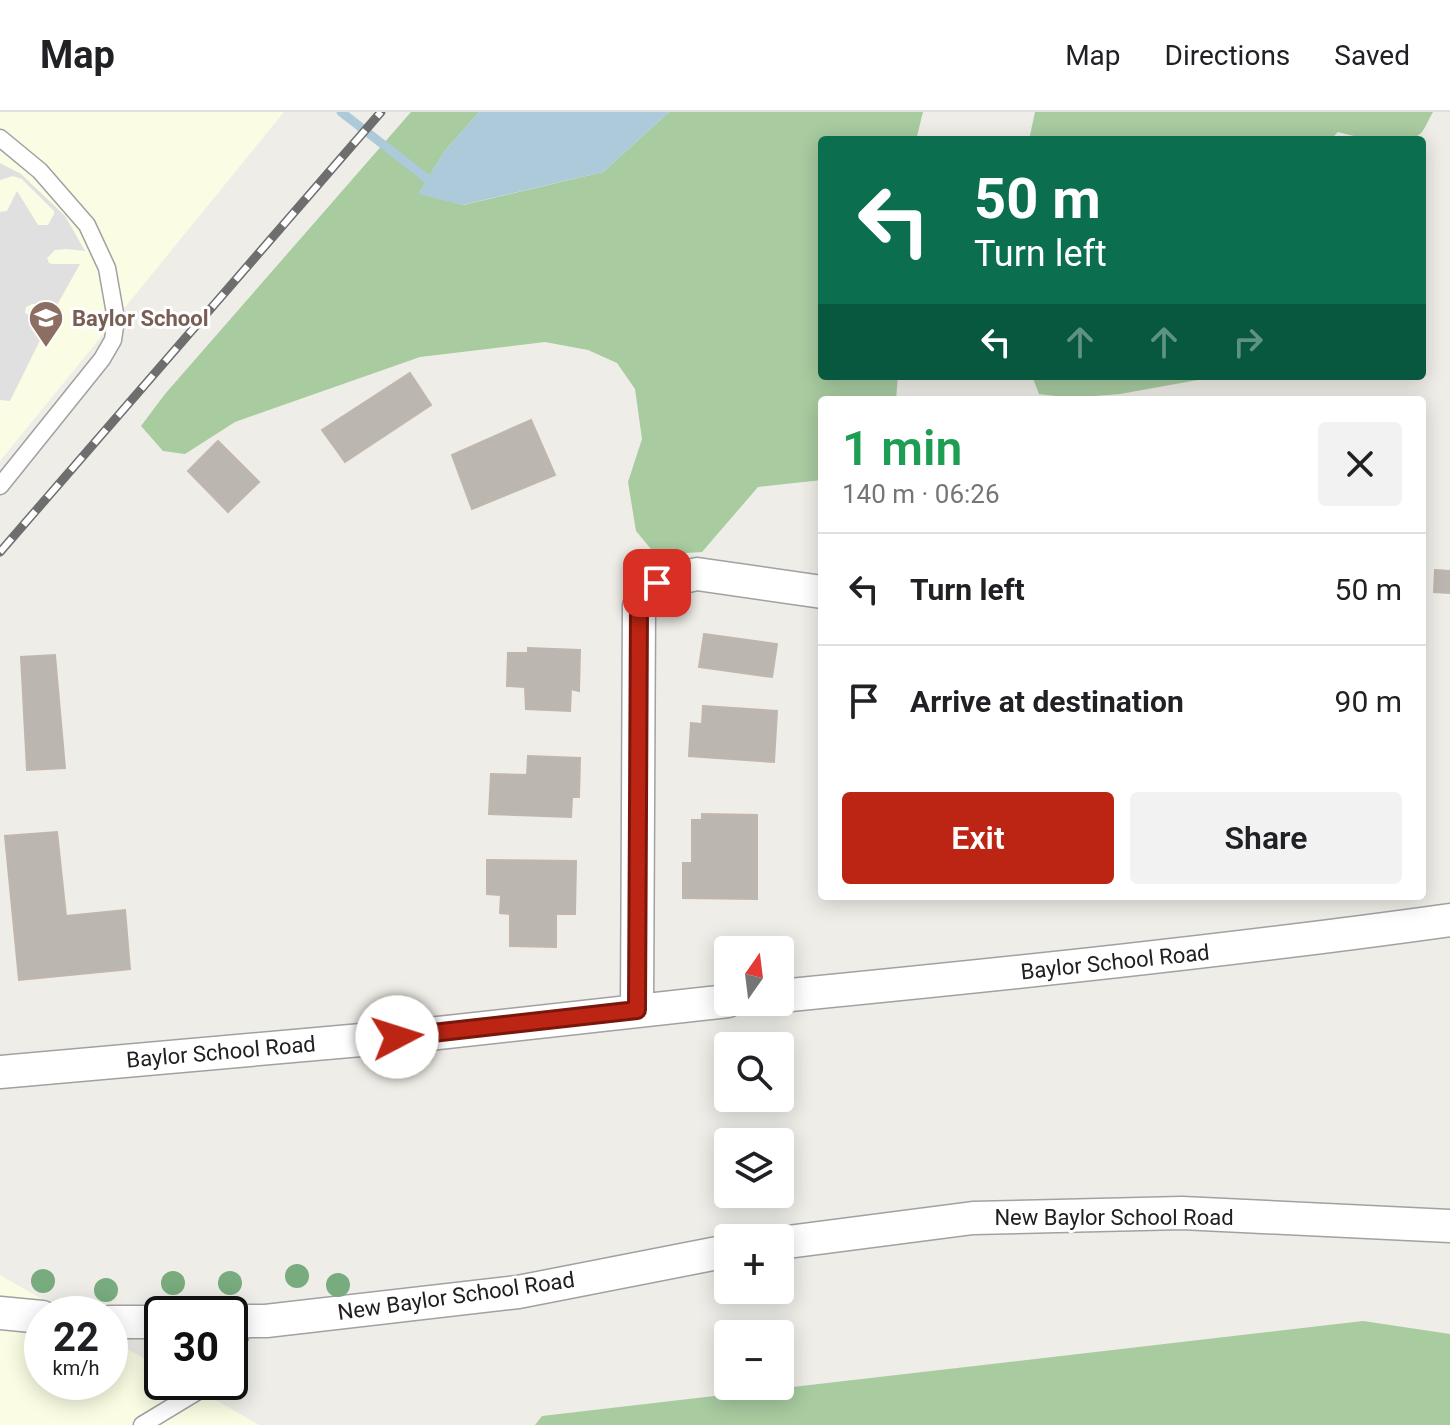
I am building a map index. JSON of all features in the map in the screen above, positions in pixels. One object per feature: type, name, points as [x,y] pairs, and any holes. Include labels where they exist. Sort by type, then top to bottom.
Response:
[{"type":"street","points":[[637,1010],[639,606],[644,594],[657,583],[697,574],[818,591]]},
{"type":"street","name":"Baylor School Road","points":[[794,995],[1062,969],[1450,920]]},
{"type":"street","name":"Baylor School Road","points":[[0,1072],[429,1034],[714,1002]]},
{"type":"street","name":"New Baylor School Road","points":[[794,1241],[973,1218],[1003,1217],[1182,1213],[1450,1226]]},
{"type":"street","name":"New Baylor School Road","points":[[248,1321],[518,1292],[714,1254]]},
{"type":"street","points":[[0,1313],[24,1315]]},
{"type":"lane","points":[[0,138],[40,171],[87,225],[107,268],[116,319],[113,340],[102,359],[0,486]]},
{"type":"lane","points":[[142,1425],[183,1400]]},
{"type":"shaded area","name":"Baylor School","points":[[0,112],[284,112],[0,461]]},
{"type":"shaded area","points":[[0,163],[21,174],[65,216],[85,251],[55,250],[47,258],[52,264],[80,264],[57,305],[32,304],[26,307],[25,313],[29,315],[51,318],[10,401],[0,400],[0,212],[7,211],[17,191],[38,225],[48,225],[54,211],[22,179],[13,176],[0,180]]},
{"type":"shaded area","points":[[0,1275],[37,1296],[24,1296],[24,1400],[128,1400],[128,1349],[144,1359],[144,1400],[216,1400],[259,1425],[0,1425]]},
{"type":"green space","points":[[411,112],[479,112],[444,152],[419,193],[463,205],[603,172],[669,112],[923,112],[917,136],[818,136],[818,380],[898,380],[896,396],[818,396],[818,480],[758,487],[702,552],[656,555],[636,531],[628,482],[642,439],[635,389],[617,363],[588,350],[545,342],[420,357],[235,422],[185,454],[163,451],[141,426],[165,394]]},
{"type":"green space","points":[[1035,112],[1433,112],[1424,130],[1416,136],[1355,136],[1338,132],[1334,136],[1030,136]]},
{"type":"green space","points":[[1034,380],[1198,380],[1120,394],[1039,394]]},
{"type":"green space","points":[[1363,1321],[1450,1334],[1450,1425],[535,1425],[542,1416],[714,1396],[714,1400],[794,1400],[794,1387]]},
{"type":"water","points":[[479,112],[669,112],[603,172],[462,205],[418,194],[444,152]]},
{"type":"building","points":[[410,373],[431,405],[345,462],[322,430]]},
{"type":"building","points":[[531,420],[555,475],[472,509],[452,455]]},
{"type":"building","points":[[218,441],[259,482],[228,512],[188,471]]},
{"type":"building","points":[[1435,570],[1450,571],[1450,593],[1434,592]]},
{"type":"building","points":[[704,634],[777,644],[772,677],[699,667]]},
{"type":"building","points":[[528,648],[580,650],[579,691],[571,689],[570,711],[526,709],[525,687],[507,686],[508,653],[528,653]]},
{"type":"building","points":[[55,655],[65,768],[27,770],[21,657]]},
{"type":"building","points":[[703,706],[777,711],[774,762],[689,756],[691,723],[702,724]]},
{"type":"building","points":[[528,756],[580,758],[579,797],[572,797],[571,817],[489,814],[491,774],[527,775]]},
{"type":"building","points":[[702,814],[757,815],[757,899],[683,898],[683,863],[692,863],[692,820],[702,820]]},
{"type":"building","points":[[57,832],[66,916],[125,910],[130,969],[19,980],[5,836]]},
{"type":"building","points":[[487,860],[576,861],[575,914],[556,914],[556,947],[510,946],[510,914],[500,913],[501,895],[487,894]]},
{"type":"waterway","points":[[341,112],[429,180],[438,177]]},
{"type":"railway","points":[[0,552],[381,112]]},
{"type":"place","name":"Baylor School","points":[[46,349]]},
{"type":"route","points":[[397,1037],[637,1010],[639,606],[644,594],[657,583]]}]
